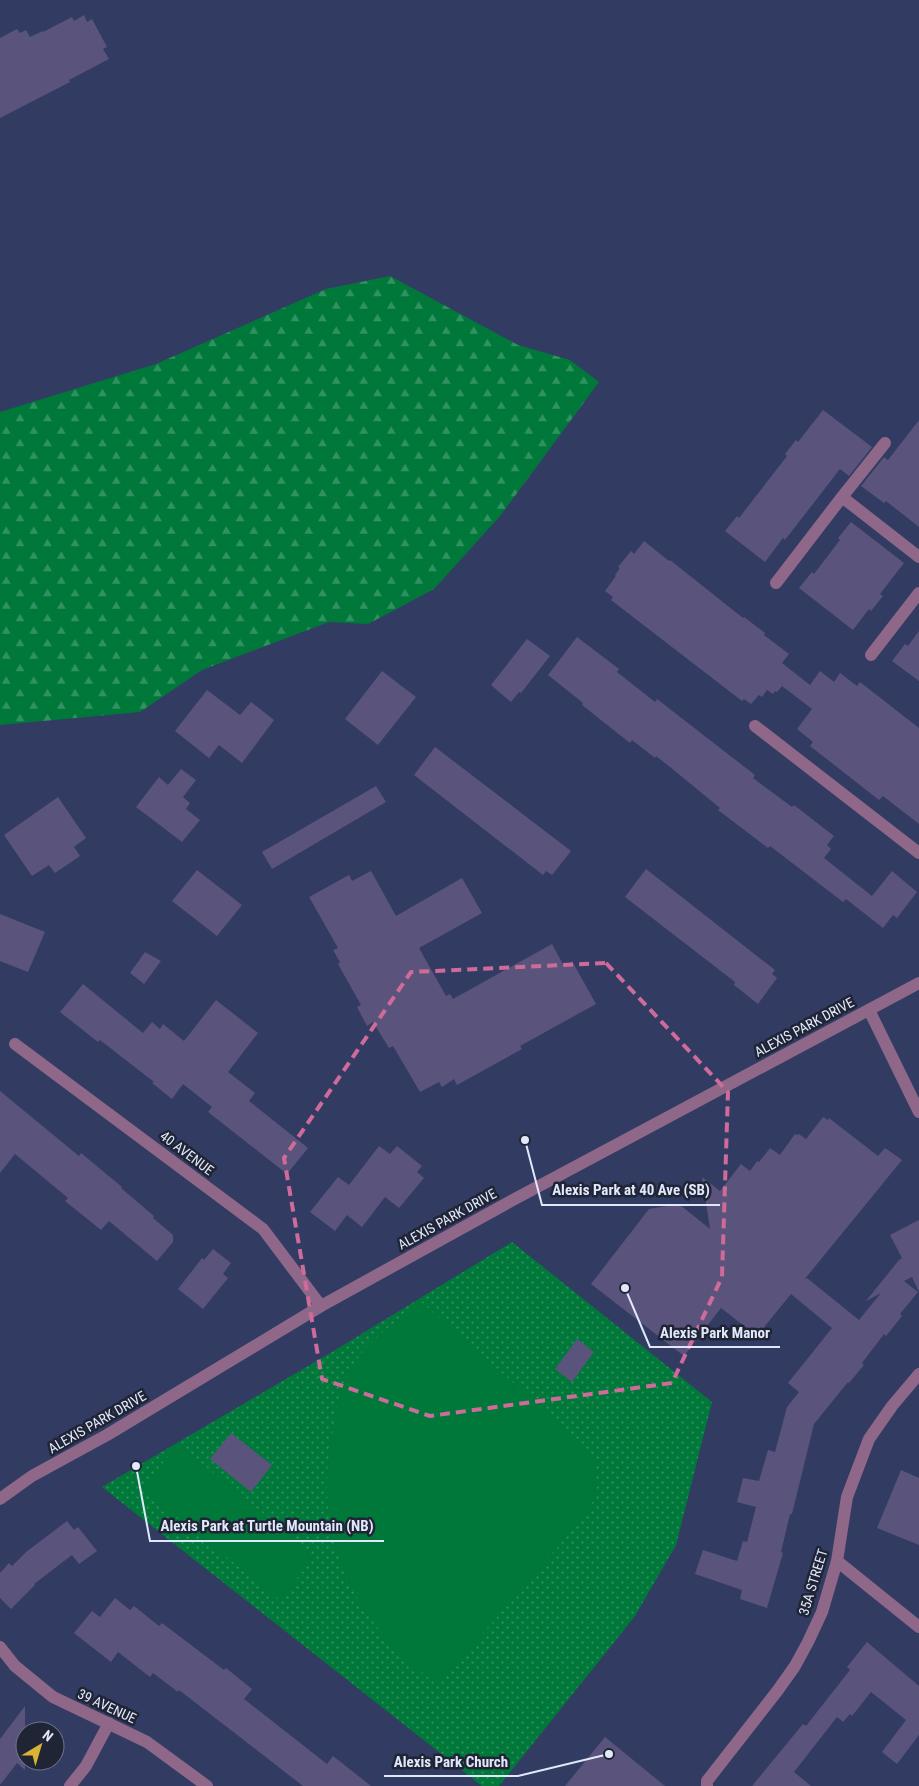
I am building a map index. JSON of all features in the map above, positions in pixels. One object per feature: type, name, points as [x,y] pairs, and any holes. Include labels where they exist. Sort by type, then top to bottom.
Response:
[{"type":"street","points":[[776,582],[885,443]]},
{"type":"street","points":[[842,497],[919,557]]},
{"type":"street","points":[[870,655],[919,592]]},
{"type":"street","points":[[755,726],[919,853]]},
{"type":"street","name":"ALEXIS PARK DRIVE","points":[[0,1499],[32,1476],[108,1435],[321,1306],[511,1200],[919,984]]},
{"type":"street","points":[[869,1010],[919,1112]]},
{"type":"street","name":"40 AVENUE","points":[[15,1044],[263,1229],[321,1306]]},
{"type":"street","name":"35A STREET","points":[[707,1786],[707,1780],[778,1690],[795,1666],[808,1642],[822,1612],[837,1561],[847,1497],[869,1438],[892,1406],[919,1374]]},
{"type":"street","points":[[837,1561],[919,1627]]},
{"type":"street","name":"39 AVENUE","points":[[0,1647],[15,1666],[53,1697],[147,1742],[207,1786]]},
{"type":"street","points":[[70,1786],[86,1766],[108,1723]]},
{"type":"highlighted area","points":[[606,963],[728,1092],[722,1277],[672,1383],[430,1416],[322,1379],[284,1158],[411,972]]},
{"type":"green space","points":[[390,276],[518,345],[570,360],[599,382],[500,516],[434,589],[368,624],[329,622],[202,670],[140,712],[0,725],[0,412],[156,364],[326,289]]},
{"type":"green space","points":[[512,1242],[712,1402],[676,1545],[635,1616],[499,1786],[482,1786],[102,1487],[332,1352]]},
{"type":"green space","points":[[421,1302],[583,1444],[595,1465],[597,1491],[589,1511],[438,1685],[392,1646],[369,1617],[355,1593],[343,1569],[335,1544],[329,1518],[327,1491],[328,1463],[335,1417],[341,1391],[348,1374],[352,1366],[375,1339]]},
{"type":"green space","points":[[178,1444],[315,1556],[280,1600],[142,1489]]},
{"type":"building","points":[[84,15],[87,22],[92,19],[107,47],[103,49],[109,59],[69,80],[70,82],[0,118],[0,38],[17,29],[20,33],[26,30],[30,37],[72,17],[74,21]]},
{"type":"building","points":[[823,410],[872,447],[849,476],[840,469],[785,540],[783,538],[765,562],[725,531],[737,516],[739,518],[787,456],[785,454],[796,440],[798,442]]},
{"type":"building","points":[[919,420],[919,527],[886,501],[884,503],[861,486],[884,457],[888,460]]},
{"type":"building","points":[[851,522],[904,563],[880,594],[883,596],[871,611],[869,609],[853,630],[799,588],[812,572],[814,574]]},
{"type":"building","points":[[644,541],[765,633],[764,635],[789,654],[782,663],[810,685],[820,671],[834,682],[840,673],[857,686],[860,682],[919,728],[919,824],[883,796],[879,800],[810,746],[813,742],[797,729],[812,709],[782,686],[773,694],[767,690],[762,697],[759,695],[751,704],[744,699],[742,701],[611,600],[613,597],[605,591],[616,576],[620,568],[618,567],[631,551],[634,554]]},
{"type":"building","points":[[919,631],[919,681],[892,661],[905,644],[908,646]]},
{"type":"building","points":[[577,637],[619,669],[617,672],[655,702],[657,699],[755,775],[753,778],[792,807],[794,805],[834,836],[827,845],[831,849],[824,858],[872,896],[892,871],[917,892],[897,918],[893,915],[883,928],[846,899],[843,902],[770,846],[768,848],[718,810],[720,808],[656,756],[655,758],[632,740],[630,743],[582,705],[583,703],[548,675]]},
{"type":"building","points":[[527,639],[550,656],[521,693],[519,692],[511,702],[491,685]]},
{"type":"building","points":[[382,671],[416,697],[378,745],[345,719]]},
{"type":"building","points":[[207,690],[240,715],[251,702],[274,720],[242,763],[219,745],[209,758],[175,731]]},
{"type":"building","points":[[435,747],[571,851],[552,875],[546,871],[543,875],[414,775]]},
{"type":"building","points":[[181,769],[196,780],[183,797],[190,803],[186,809],[200,820],[182,842],[136,807],[159,777],[168,785]]},
{"type":"building","points":[[376,786],[386,802],[272,869],[262,852]]},
{"type":"building","points":[[58,797],[86,838],[74,847],[80,856],[55,873],[49,865],[32,876],[4,835]]},
{"type":"building","points":[[646,869],[775,970],[772,974],[777,978],[758,1004],[734,985],[735,982],[625,897]]},
{"type":"building","points":[[197,870],[242,905],[217,936],[172,901]]},
{"type":"building","points":[[371,871],[396,916],[462,878],[482,913],[419,948],[446,996],[450,994],[453,999],[552,944],[564,966],[572,961],[596,1004],[520,1046],[522,1049],[457,1085],[454,1079],[442,1087],[439,1082],[420,1092],[393,1046],[389,1048],[373,1022],[367,1026],[357,1007],[361,1005],[338,964],[340,962],[333,950],[338,948],[309,897],[349,875],[352,881]]},
{"type":"building","points":[[0,914],[45,932],[28,972],[0,961]]},
{"type":"building","points":[[145,952],[161,961],[144,984],[130,973]]},
{"type":"building","points":[[83,984],[143,1033],[152,1022],[160,1029],[163,1024],[184,1041],[216,1000],[258,1033],[228,1072],[255,1093],[249,1101],[308,1148],[287,1174],[208,1112],[212,1107],[183,1084],[172,1099],[152,1083],[154,1082],[100,1040],[98,1042],[60,1012]]},
{"type":"building","points":[[0,1091],[79,1156],[81,1153],[122,1187],[173,1235],[173,1242],[157,1261],[109,1221],[101,1230],[65,1201],[68,1198],[15,1154],[0,1173]]},
{"type":"building","points":[[823,1117],[828,1120],[829,1118],[878,1156],[885,1148],[902,1160],[804,1280],[807,1278],[859,1320],[881,1293],[866,1301],[902,1258],[890,1235],[919,1220],[919,1292],[912,1277],[904,1281],[918,1292],[900,1314],[902,1316],[886,1336],[884,1334],[862,1363],[864,1365],[814,1424],[792,1514],[790,1514],[781,1552],[783,1553],[767,1608],[740,1599],[742,1590],[695,1574],[703,1550],[737,1561],[743,1541],[747,1542],[756,1507],[737,1502],[743,1478],[759,1481],[768,1450],[775,1452],[787,1407],[799,1392],[788,1383],[832,1328],[791,1294],[757,1336],[721,1308],[684,1356],[591,1284],[649,1209],[679,1204],[710,1229],[702,1177],[720,1191],[741,1164],[750,1171],[770,1148],[780,1155],[795,1134],[799,1134],[806,1139]]},
{"type":"building","points":[[379,1146],[390,1154],[397,1146],[422,1166],[417,1172],[424,1178],[399,1208],[385,1197],[362,1227],[347,1215],[335,1231],[310,1212],[338,1177],[349,1185]]},
{"type":"building","points":[[213,1249],[231,1263],[223,1274],[228,1278],[203,1309],[178,1289],[202,1258],[204,1260]]},
{"type":"building","points":[[577,1339],[594,1352],[572,1382],[555,1369]]},
{"type":"building","points":[[231,1433],[272,1465],[251,1492],[210,1459]]},
{"type":"building","points":[[901,1470],[919,1478],[919,1545],[877,1528]]},
{"type":"building","points":[[67,1521],[74,1530],[78,1527],[97,1551],[79,1564],[72,1555],[34,1584],[11,1609],[0,1598],[0,1573],[9,1563],[12,1566],[26,1552]]},
{"type":"building","points":[[115,1598],[130,1610],[134,1606],[159,1626],[162,1623],[224,1670],[226,1668],[252,1689],[244,1699],[327,1764],[333,1756],[371,1786],[303,1786],[179,1690],[178,1692],[153,1673],[150,1677],[118,1652],[111,1662],[74,1633],[92,1611],[100,1617]]},
{"type":"building","points":[[867,1642],[919,1686],[919,1735],[897,1764],[882,1752],[906,1720],[871,1692],[852,1716],[850,1714],[843,1722],[837,1717],[794,1772],[811,1786],[752,1786],[803,1724],[806,1726],[850,1670],[847,1667]]},
{"type":"building","points":[[25,1706],[25,1721],[15,1721],[15,1766],[0,1785],[0,1739]]},
{"type":"building","points":[[605,1737],[665,1786],[565,1786]]},
{"type":"place","name":"Alexis Park at 40 Ave (SB)","points":[[525,1140]]},
{"type":"place","name":"Alexis Park Manor","points":[[625,1288]]},
{"type":"place","name":"Alexis Park at Turtle Mountain (NB)","points":[[136,1466]]},
{"type":"place","name":"Alexis Park Church","points":[[609,1754]]}]
